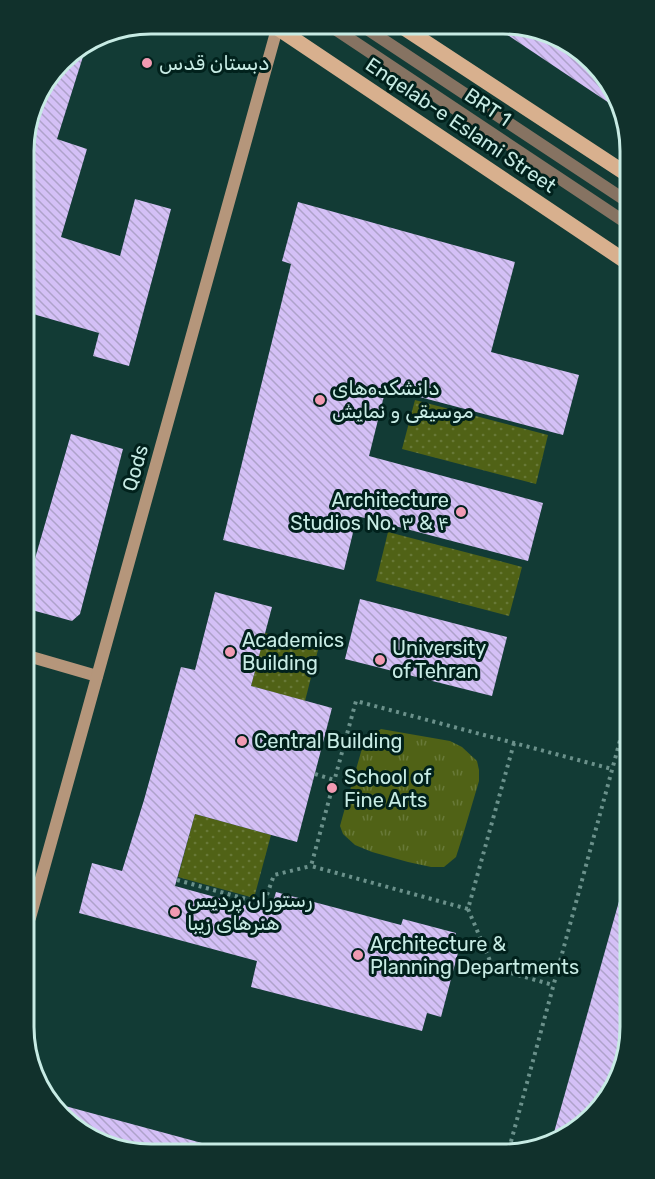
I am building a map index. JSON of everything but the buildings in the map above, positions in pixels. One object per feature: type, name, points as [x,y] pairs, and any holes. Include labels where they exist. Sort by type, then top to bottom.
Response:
[{"type":"main road","name":"Enqelab-e Eslami Street","points":[[288,34],[620,258]]},
{"type":"main road","points":[[413,34],[620,170]]},
{"type":"street","name":"Qods","points":[[34,904],[274,34]]},
{"type":"street","points":[[34,658],[98,676]]},
{"type":"lane","name":"BRT 1","points":[[343,34],[620,219]]},
{"type":"lane","name":"BRT 1","points":[[375,34],[620,197]]},
{"type":"path","points":[[311,866],[356,701],[612,769]]},
{"type":"path","points":[[510,1144],[620,740]]},
{"type":"path","points":[[514,743],[468,909],[493,968],[553,985]]},
{"type":"path","points":[[315,774],[334,780]]},
{"type":"path","points":[[177,880],[263,907],[274,875],[311,866],[468,909]]},
{"type":"green space","points":[[415,400],[548,435],[536,484],[402,449]]},
{"type":"green space","points":[[388,532],[522,567],[509,616],[376,581]]},
{"type":"green space","points":[[265,633],[319,646],[305,701],[251,686]]},
{"type":"green space","points":[[381,729],[450,741],[462,747],[477,761],[479,781],[463,835],[456,857],[444,867],[431,867],[372,852],[355,845],[343,834],[340,826],[363,745]]},
{"type":"green space","points":[[195,814],[271,835],[254,898],[178,877]]},
{"type":"place","name":"دبستان قدس","points":[[147,63]]},
{"type":"place","name":"دانشکده‌های موسیقی و نمایش","points":[[320,400]]},
{"type":"place","name":"Architecture Studios No. ۳ & ۴","points":[[461,512]]},
{"type":"place","name":"Academics Building","points":[[230,652]]},
{"type":"place","name":"University of Tehran","points":[[380,660]]},
{"type":"place","name":"Central Building","points":[[242,741]]},
{"type":"place","name":"School of Fine Arts","points":[[332,788]]},
{"type":"place","name":"رستوران پردیس هنرهای زیبا","points":[[175,912]]},
{"type":"place","name":"Architecture & Planning Departments","points":[[358,955]]}]
